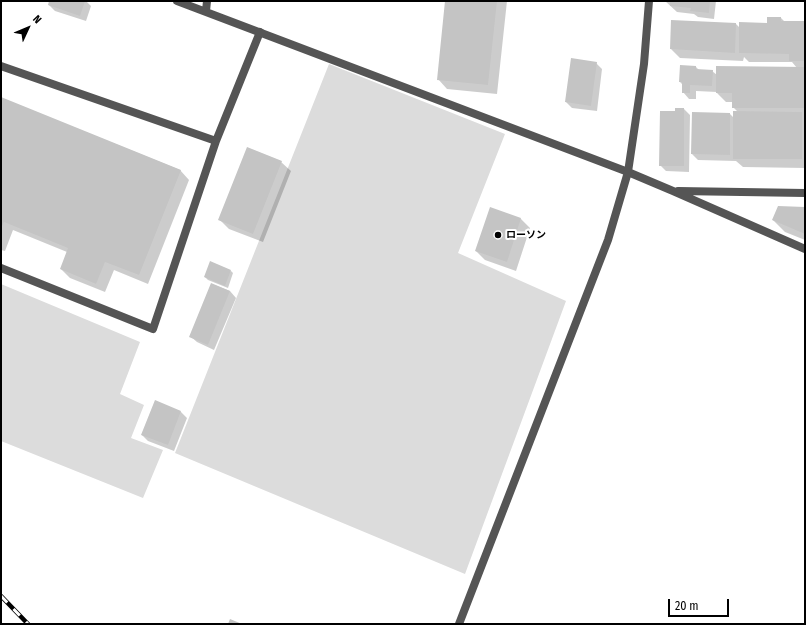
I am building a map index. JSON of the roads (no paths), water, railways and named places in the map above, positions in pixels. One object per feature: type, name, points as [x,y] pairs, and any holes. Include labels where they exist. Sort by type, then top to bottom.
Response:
[{"type":"street","points":[[177,1],[628,172],[805,249]]},
{"type":"street","points":[[206,11],[207,1]]},
{"type":"street","points":[[459,624],[608,240],[628,172],[644,64],[649,1]]},
{"type":"street","points":[[1,268],[153,329],[216,141],[260,32]]},
{"type":"street","points":[[1,66],[216,141]]},
{"type":"street","points":[[673,191],[805,193]]},
{"type":"railway","points":[[1,596],[28,624]]},
{"type":"place","name":"ローソン","points":[[498,235]]}]
